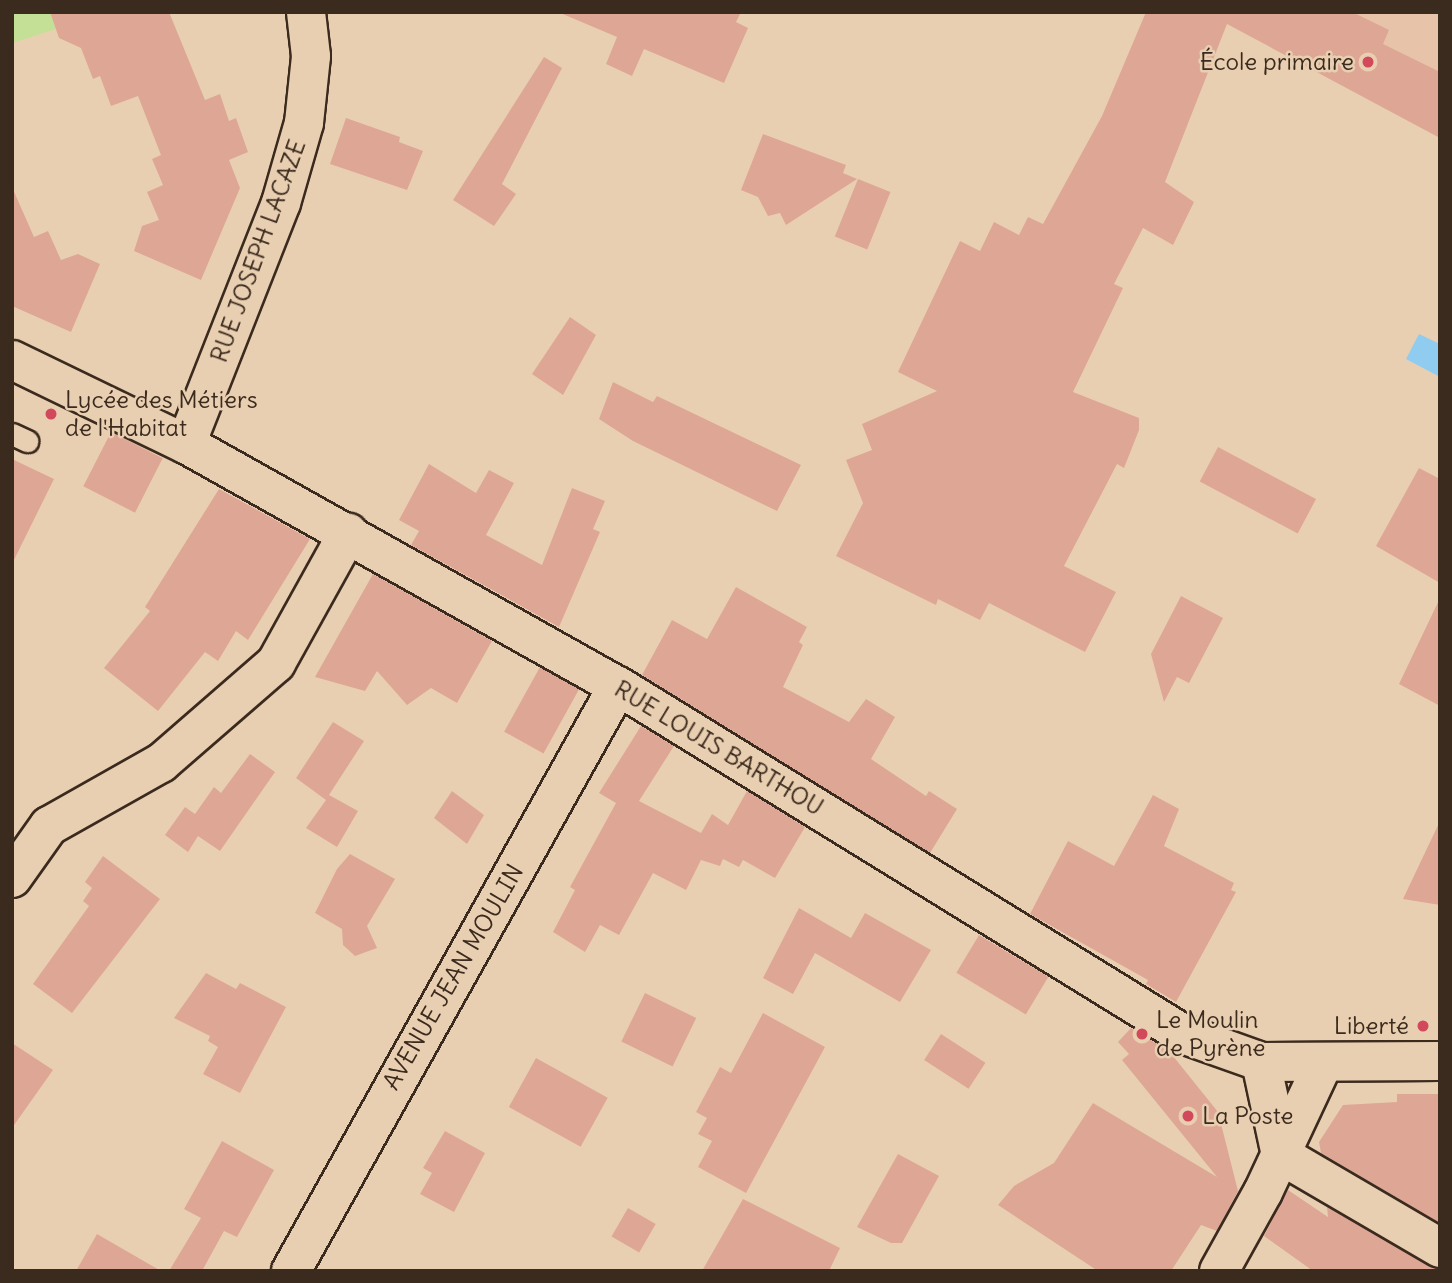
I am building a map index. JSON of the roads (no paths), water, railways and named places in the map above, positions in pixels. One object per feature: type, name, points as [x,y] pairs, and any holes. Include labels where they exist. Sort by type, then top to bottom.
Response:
[{"type":"street","name":"RUE JOSEPH LACAZE","points":[[186,444],[281,203],[304,123],[311,56],[306,12]]},
{"type":"street","name":"RUE LOUIS BARTHOU","points":[[12,360],[186,444],[618,686],[1183,1034],[1261,1062],[1323,1064],[1440,1061]]},
{"type":"street","points":[[12,878],[49,826],[161,762],[276,663],[348,534]]},
{"type":"street","name":"AVENUE JEAN MOULIN","points":[[291,1271],[618,686]]},
{"type":"street","points":[[1261,1062],[1281,1155],[1440,1248]]},
{"type":"street","points":[[1219,1271],[1281,1155],[1323,1064]]},
{"type":"water","points":[[1419,334],[1440,344],[1440,377],[1406,359]]},
{"type":"place","name":"École primaire","points":[[1368,62]]},
{"type":"place","name":"Lycée des Métiers de l'Habitat","points":[[51,414]]},
{"type":"place","name":"Liberté","points":[[1423,1026]]},
{"type":"place","name":"Le Moulin de Pyrène","points":[[1142,1034]]},
{"type":"place","name":"La Poste","points":[[1188,1116]]}]
